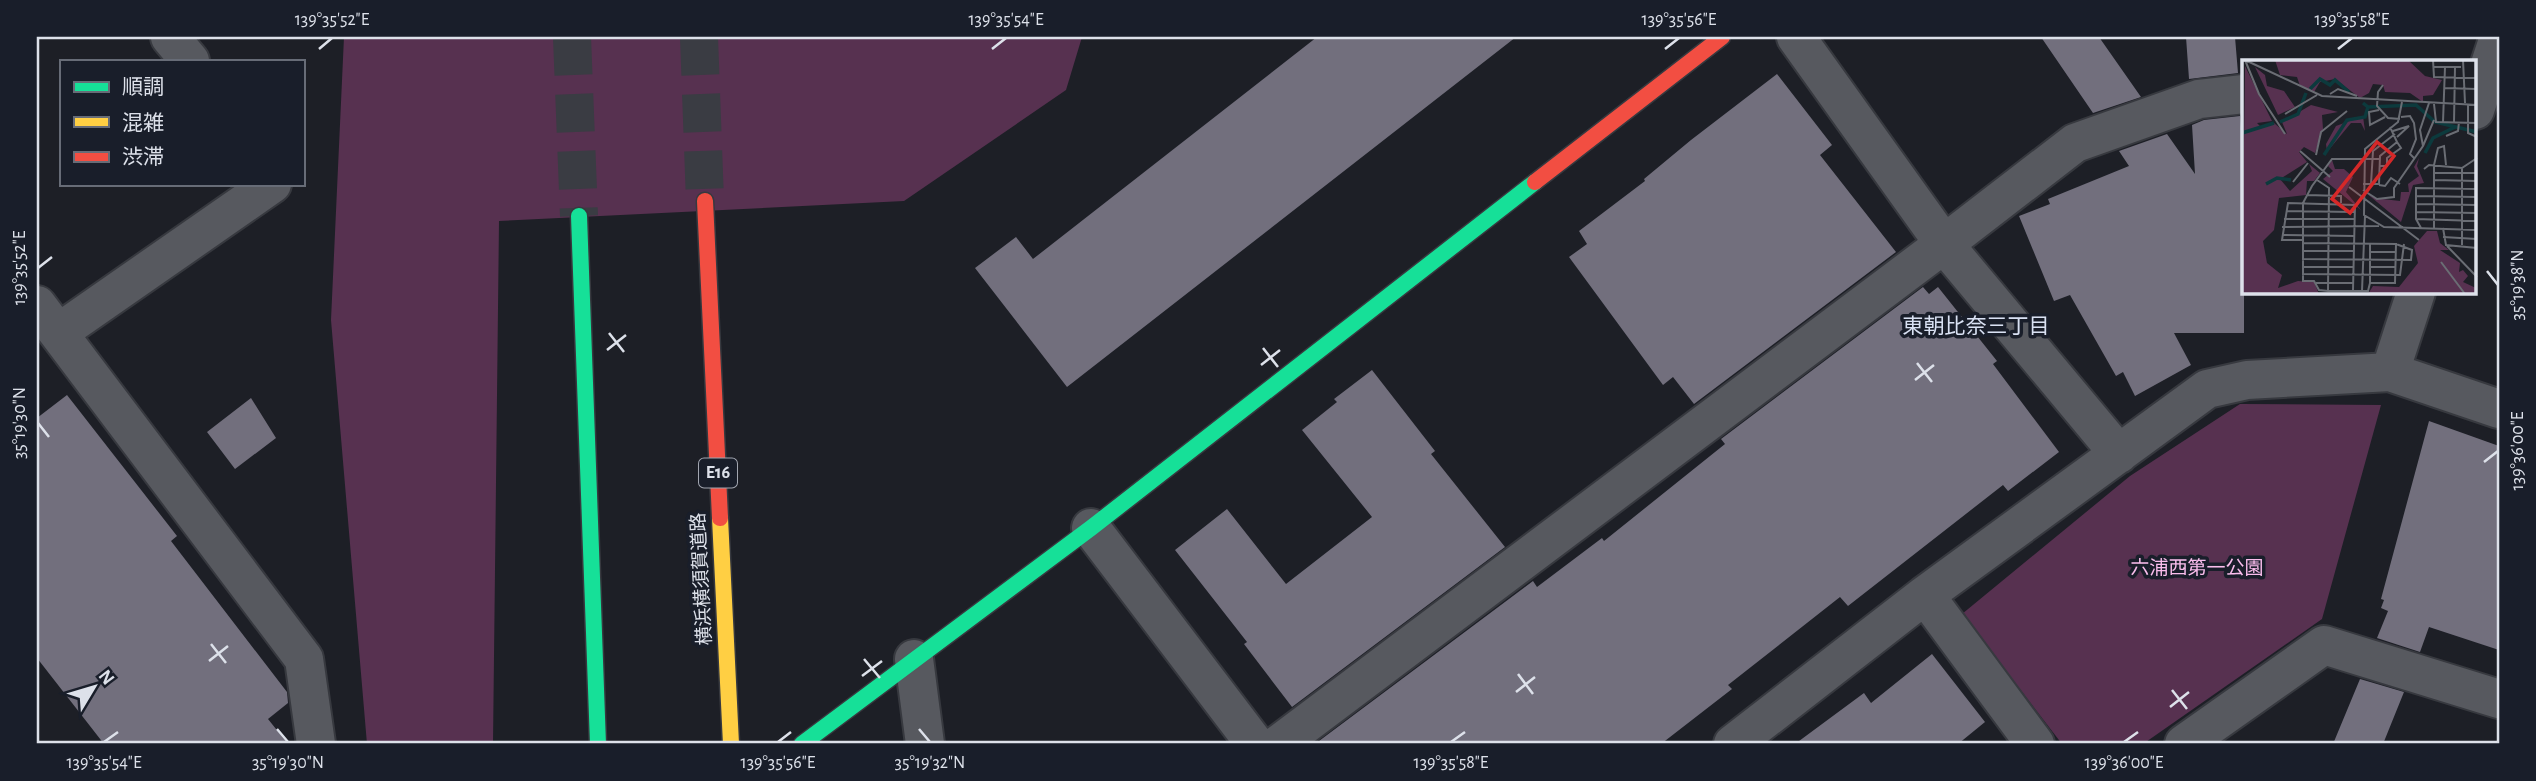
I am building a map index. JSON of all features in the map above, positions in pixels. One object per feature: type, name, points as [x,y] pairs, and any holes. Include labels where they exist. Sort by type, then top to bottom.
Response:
[{"type":"main road","points":[[802,744],[1091,528],[1722,37]]},
{"type":"main road","name":"横浜横須賀道路","points":[[705,201],[731,744]]},
{"type":"main road","points":[[579,216],[598,744]]},
{"type":"street","points":[[170,37],[189,60]]},
{"type":"street","points":[[1796,37],[1944,244],[2119,454]]},
{"type":"street","points":[[2476,108],[2499,37]]},
{"type":"street","points":[[1279,744],[1944,244],[2074,143],[2199,99],[2242,94]]},
{"type":"street","points":[[2476,111],[2499,119]]},
{"type":"street","points":[[269,186],[48,319],[304,659],[316,744]]},
{"type":"street","points":[[2390,372],[2415,294]]},
{"type":"street","points":[[1733,744],[1925,595],[2207,389],[2247,380],[2390,372],[2499,409]]},
{"type":"street","points":[[1091,528],[1255,744]]},
{"type":"street","points":[[1925,595],[2035,744]]},
{"type":"street","points":[[2184,744],[2324,645],[2499,699]]},
{"type":"street","points":[[914,659],[925,744]]},
{"type":"green space","points":[[344,37],[1082,37],[1066,90],[904,201],[499,221],[493,744],[367,744],[331,320]]},
{"type":"green space","name":"六浦西第一公園","points":[[2240,404],[2381,405],[2322,619],[2143,744],[2062,744],[1962,614],[2130,476]]},
{"type":"building","points":[[1317,37],[1516,37],[1067,387],[975,268],[1016,237],[1033,259]]},
{"type":"building","points":[[2041,37],[2099,37],[2141,97],[2093,113]]},
{"type":"building","points":[[2186,37],[2235,37],[2238,73],[2189,79]]},
{"type":"building","points":[[1777,74],[1832,145],[1820,155],[1896,252],[1694,404],[1673,377],[1663,385],[1569,257],[1587,244],[1579,231]]},
{"type":"building","points":[[2240,116],[2244,333],[2174,333],[2191,365],[2135,396],[2123,372],[2116,376],[2070,295],[2054,301],[2019,216],[2050,204],[2048,199],[2129,166],[2119,151],[2167,134],[2195,174],[2192,125],[2204,120]]},
{"type":"building","points":[[1923,287],[1929,294],[1938,287],[1997,361],[1993,364],[2059,452],[2008,491],[2003,485],[1848,606],[1840,597],[1728,685],[1732,689],[1661,744],[1322,744],[1319,741],[1533,581],[1537,587],[1602,538],[1604,541],[1725,444],[1721,439]]},
{"type":"building","points":[[1372,370],[1435,451],[1431,454],[1505,547],[1292,707],[1244,644],[1247,642],[1175,550],[1227,509],[1286,584],[1372,517],[1302,430],[1337,402],[1334,399]]},
{"type":"building","points":[[67,395],[177,536],[171,541],[287,692],[288,703],[268,719],[288,744],[104,744],[37,658],[37,418]]},
{"type":"building","points":[[251,398],[276,438],[235,469],[207,432]]},
{"type":"building","points":[[2429,421],[2499,446],[2499,650],[2429,627],[2420,652],[2377,638],[2388,611],[2381,608],[2384,600],[2381,599]]},
{"type":"building","points":[[1932,654],[1985,722],[1958,744],[1795,744],[1864,693],[1871,703]]},
{"type":"building","points":[[2360,679],[2404,692],[2383,744],[2333,744]]},
{"type":"tunnel","points":[[572,37],[579,216]]},
{"type":"tunnel","points":[[699,37],[705,201]]},
{"type":"traffic: fast","points":[[802,744],[1091,528],[1535,182]]},
{"type":"traffic: fast","points":[[579,216],[598,744]]},
{"type":"traffic: slow","points":[[720,518],[731,744]]},
{"type":"traffic: jam","points":[[1535,182],[1722,37]]},
{"type":"traffic: jam","points":[[705,201],[720,518]]},
{"type":"district","name":"東朝比奈三丁目","points":[[1976,326]]}]
